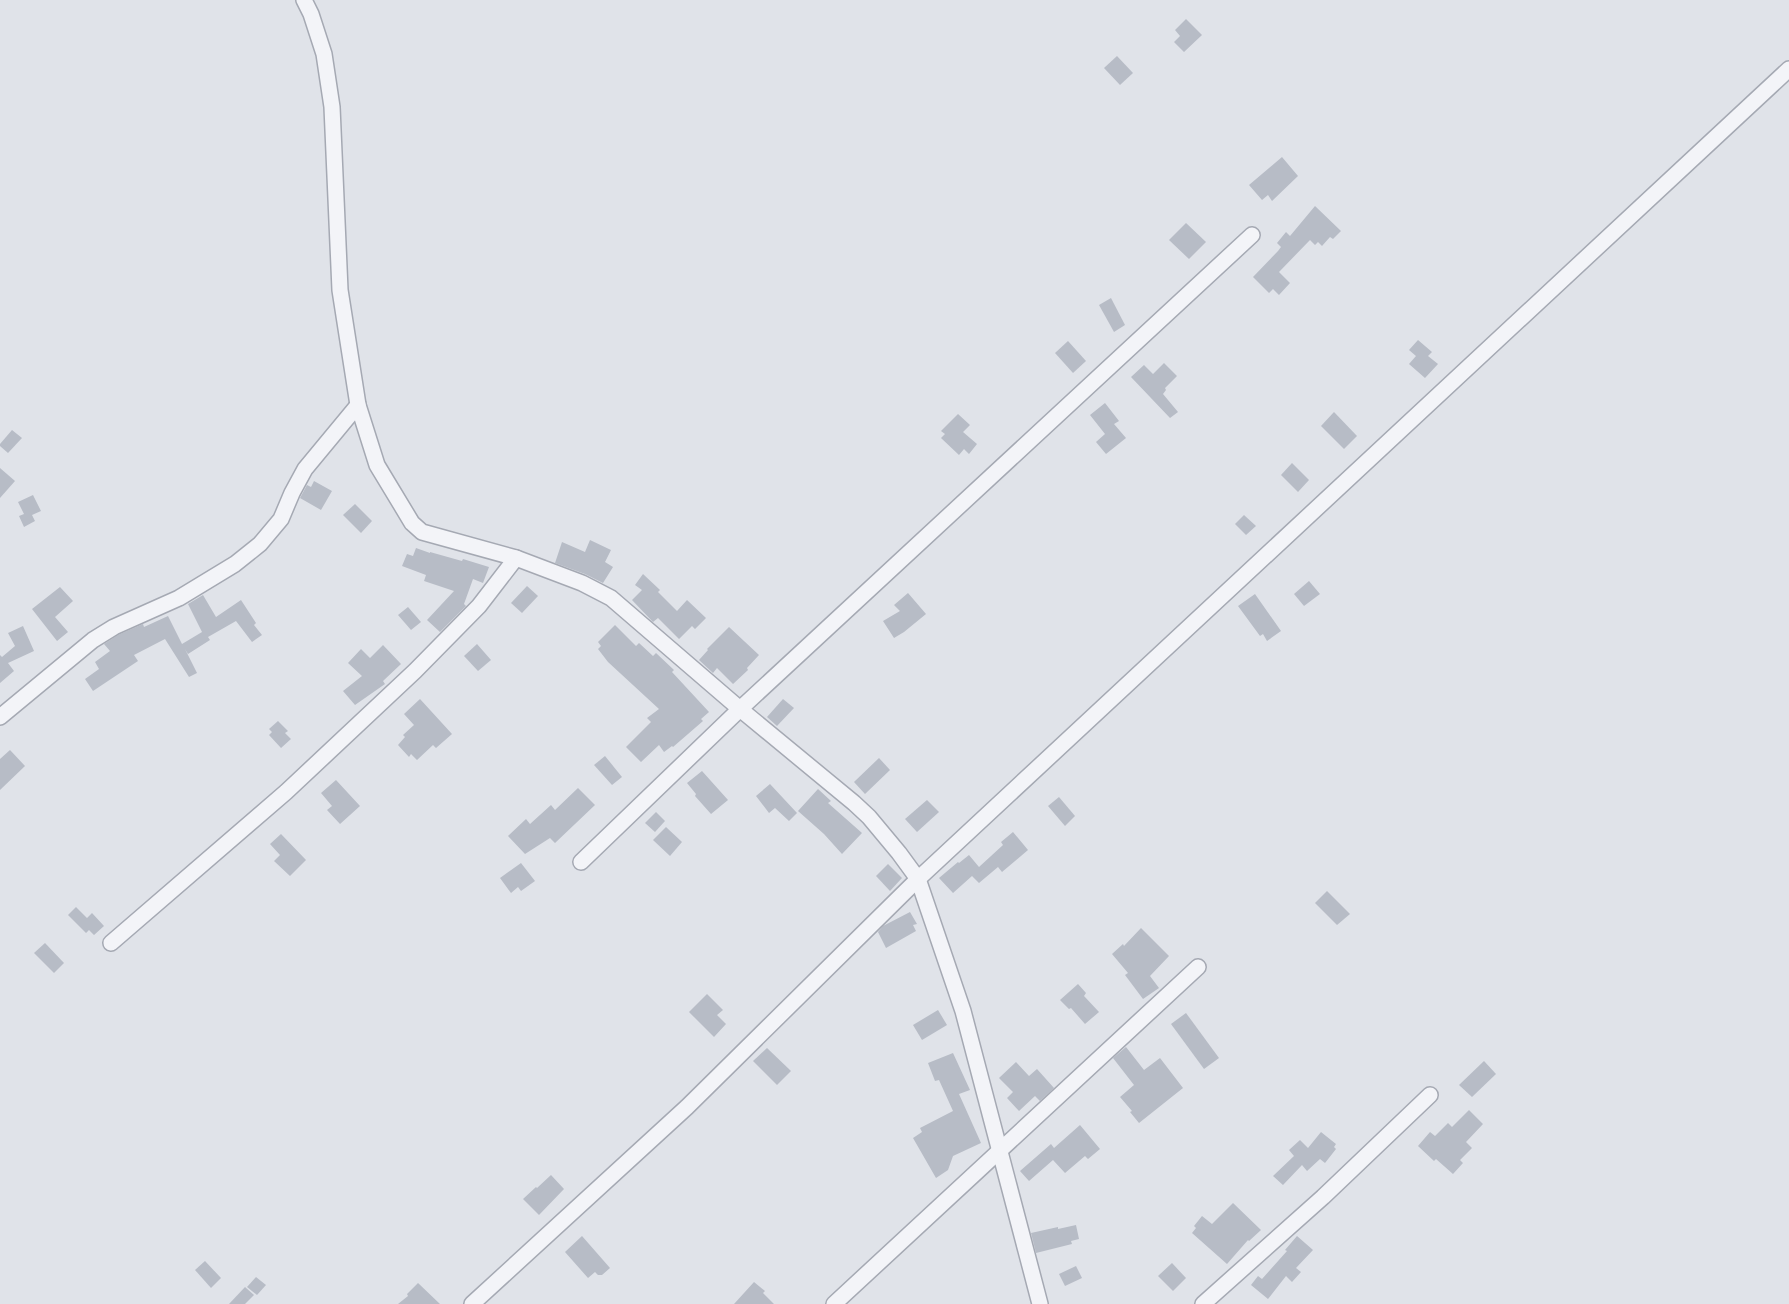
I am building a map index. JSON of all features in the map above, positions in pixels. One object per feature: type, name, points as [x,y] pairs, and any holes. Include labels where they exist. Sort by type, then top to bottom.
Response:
[{"type":"street","points":[[304,0],[311,14],[324,54],[332,107],[340,290],[358,405],[377,465],[412,523],[422,532],[516,558],[582,583],[611,598],[740,709],[854,802],[899,853],[918,878],[963,1011],[1040,1304]]},
{"type":"street","points":[[472,1304],[686,1107],[918,878],[1789,69]]},
{"type":"street","points":[[581,862],[740,709],[1252,235]]},
{"type":"street","points":[[0,717],[93,640],[114,627],[179,598],[235,564],[260,544],[281,519],[305,469],[358,405]]},
{"type":"street","points":[[111,943],[286,792],[415,671],[479,606],[516,558]]},
{"type":"street","points":[[834,1304],[1198,967]]},
{"type":"street","points":[[1203,1304],[1323,1197],[1430,1095]]},
{"type":"building","points":[[1186,19],[1202,35],[1184,52],[1174,42],[1180,36],[1175,30]]},
{"type":"building","points":[[1117,56],[1133,73],[1120,85],[1104,68]]},
{"type":"building","points":[[1282,157],[1298,176],[1272,201],[1268,195],[1262,200],[1249,185]]},
{"type":"building","points":[[1315,206],[1341,231],[1333,239],[1330,237],[1322,246],[1318,242],[1315,245],[1310,240],[1279,272],[1290,283],[1279,295],[1273,289],[1269,293],[1253,277],[1281,247],[1277,243],[1286,232],[1290,236]]},
{"type":"building","points":[[1186,223],[1206,242],[1189,259],[1169,240]]},
{"type":"building","points":[[1111,298],[1125,325],[1114,332],[1099,305]]},
{"type":"building","points":[[1418,340],[1432,352],[1428,356],[1438,364],[1425,378],[1409,364],[1416,356],[1409,350]]},
{"type":"building","points":[[1068,341],[1086,361],[1073,373],[1055,353]]},
{"type":"building","points":[[1164,363],[1177,376],[1165,388],[1166,390],[1163,394],[1178,412],[1170,418],[1131,377],[1144,365],[1153,374]]},
{"type":"building","points":[[1105,403],[1119,421],[1114,424],[1126,438],[1106,454],[1096,442],[1105,434],[1090,415]]},
{"type":"building","points":[[1334,412],[1357,436],[1344,449],[1321,426]]},
{"type":"building","points":[[958,414],[970,425],[963,432],[977,444],[969,454],[964,449],[959,455],[941,438],[945,434],[941,431]]},
{"type":"building","points":[[12,430],[22,438],[8,453],[0,444]]},
{"type":"building","points":[[1292,463],[1309,480],[1298,492],[1281,475]]},
{"type":"building","points":[[0,468],[15,481],[0,498]]},
{"type":"building","points":[[314,481],[332,491],[321,510],[300,498],[307,485],[311,487]]},
{"type":"building","points":[[33,495],[41,511],[32,515],[35,521],[24,527],[19,516],[24,514],[18,502]]},
{"type":"building","points":[[355,504],[372,521],[361,533],[343,515]]},
{"type":"building","points":[[1244,515],[1256,526],[1246,535],[1235,524]]},
{"type":"building","points":[[590,540],[611,550],[605,562],[613,567],[603,583],[555,563],[562,542],[585,552]]},
{"type":"building","points":[[416,548],[489,567],[483,583],[473,579],[464,604],[466,606],[440,632],[427,620],[454,591],[424,581],[426,575],[402,566],[407,554],[413,556]]},
{"type":"building","points":[[643,574],[660,590],[658,592],[677,611],[687,600],[706,618],[695,629],[692,626],[679,639],[658,618],[653,622],[632,600],[642,590],[635,585]]},
{"type":"building","points":[[1309,581],[1320,594],[1304,606],[1294,594]]},
{"type":"building","points":[[527,586],[538,596],[522,613],[511,603]]},
{"type":"building","points":[[60,587],[73,601],[55,617],[68,632],[57,641],[32,609]]},
{"type":"building","points":[[908,593],[926,614],[894,638],[883,621],[900,611],[894,605]]},
{"type":"building","points":[[1255,594],[1281,631],[1267,641],[1263,634],[1260,636],[1238,606]]},
{"type":"building","points":[[203,595],[216,617],[241,600],[256,623],[254,625],[262,635],[252,642],[236,621],[208,637],[210,640],[188,654],[185,649],[197,673],[189,677],[165,639],[134,655],[138,661],[93,691],[85,679],[99,669],[95,662],[110,651],[104,644],[118,635],[143,624],[144,627],[168,616],[182,644],[202,632],[188,604]]},
{"type":"building","points":[[408,607],[421,622],[411,630],[398,615]]},
{"type":"building","points":[[615,625],[636,646],[639,643],[653,656],[656,653],[674,670],[672,672],[709,712],[701,719],[703,721],[673,747],[664,752],[659,745],[641,762],[626,747],[651,722],[647,718],[659,709],[608,662],[598,649],[601,646],[598,642]]},
{"type":"building","points":[[23,626],[34,651],[8,663],[14,671],[0,683],[0,655],[2,657],[15,646],[8,633]]},
{"type":"building","points":[[729,627],[759,655],[747,668],[748,670],[733,684],[717,668],[713,673],[699,660]]},
{"type":"building","points":[[477,644],[491,660],[478,671],[464,656]]},
{"type":"building","points":[[383,645],[401,664],[383,681],[385,684],[355,705],[343,691],[362,676],[348,663],[361,649],[370,658]]},
{"type":"building","points":[[420,699],[452,734],[436,748],[433,745],[417,760],[411,754],[409,757],[398,745],[405,737],[403,735],[414,725],[404,714]]},
{"type":"building","points":[[783,699],[794,708],[777,726],[767,717]]},
{"type":"building","points":[[278,721],[288,731],[285,733],[291,739],[281,748],[269,735],[272,732],[269,729]]},
{"type":"building","points":[[10,750],[25,766],[0,790],[0,759]]},
{"type":"building","points":[[605,756],[622,777],[612,785],[594,765]]},
{"type":"building","points":[[879,758],[890,770],[865,794],[854,782]]},
{"type":"building","points":[[702,771],[728,800],[711,814],[695,796],[696,794],[687,783]]},
{"type":"building","points":[[336,780],[360,806],[340,824],[327,810],[332,806],[321,793]]},
{"type":"building","points":[[770,784],[797,813],[789,821],[775,808],[769,813],[756,796]]},
{"type":"building","points":[[578,788],[595,805],[555,843],[550,838],[525,854],[508,836],[526,819],[530,824],[551,805],[555,810]]},
{"type":"building","points":[[818,789],[831,801],[828,803],[862,833],[842,854],[824,834],[798,811]]},
{"type":"building","points":[[1059,797],[1075,816],[1065,826],[1048,806]]},
{"type":"building","points":[[927,800],[939,812],[917,832],[905,819]]},
{"type":"building","points":[[656,812],[665,821],[655,832],[645,823]]},
{"type":"building","points":[[666,827],[682,842],[670,856],[653,840]]},
{"type":"building","points":[[1013,832],[1028,850],[1002,872],[998,867],[979,883],[972,876],[953,893],[939,878],[969,855],[979,867],[1003,845],[1001,842]]},
{"type":"building","points":[[281,834],[306,860],[290,876],[274,861],[280,855],[270,844]]},
{"type":"building","points":[[521,863],[535,881],[521,891],[518,887],[511,893],[500,878]]},
{"type":"building","points":[[888,864],[902,878],[890,891],[876,876]]},
{"type":"building","points":[[1327,891],[1350,914],[1337,925],[1315,903]]},
{"type":"building","points":[[76,907],[87,918],[92,913],[104,926],[94,935],[89,930],[86,933],[68,915]]},
{"type":"building","points":[[910,912],[917,924],[913,925],[916,931],[886,948],[878,932],[883,926]]},
{"type":"building","points":[[1141,928],[1169,956],[1150,976],[1159,988],[1143,999],[1125,975],[1128,973],[1112,954],[1123,944],[1124,946]]},
{"type":"building","points":[[45,943],[64,963],[54,973],[34,953]]},
{"type":"building","points":[[1078,984],[1086,993],[1084,996],[1099,1012],[1085,1024],[1071,1008],[1069,1009],[1060,1000]]},
{"type":"building","points":[[707,994],[723,1010],[717,1015],[726,1024],[714,1037],[689,1012]]},
{"type":"building","points":[[938,1010],[947,1025],[922,1040],[913,1025]]},
{"type":"building","points":[[1186,1013],[1219,1058],[1204,1069],[1171,1024]]},
{"type":"building","points":[[1126,1047],[1144,1070],[1160,1058],[1183,1088],[1139,1123],[1120,1097],[1134,1085],[1113,1058]]},
{"type":"building","points":[[767,1048],[791,1071],[777,1085],[753,1061]]},
{"type":"building","points":[[953,1053],[970,1090],[959,1094],[981,1143],[953,1156],[948,1170],[936,1178],[913,1138],[922,1132],[920,1128],[953,1111],[939,1080],[935,1081],[928,1063]]},
{"type":"building","points":[[1484,1061],[1496,1074],[1472,1097],[1459,1085]]},
{"type":"building","points":[[1016,1062],[1029,1076],[1037,1069],[1054,1088],[1040,1101],[1035,1096],[1019,1111],[1007,1098],[1013,1092],[999,1078]]},
{"type":"building","points":[[1469,1110],[1483,1124],[1466,1142],[1472,1148],[1460,1160],[1463,1163],[1453,1174],[1436,1159],[1434,1161],[1418,1146],[1430,1132],[1435,1136],[1448,1123],[1452,1127]]},
{"type":"building","points":[[1080,1125],[1100,1149],[1088,1159],[1085,1156],[1065,1173],[1053,1160],[1029,1181],[1020,1171],[1051,1144],[1054,1148]]},
{"type":"building","points":[[1321,1132],[1336,1144],[1334,1147],[1336,1149],[1325,1163],[1320,1159],[1307,1171],[1302,1165],[1283,1185],[1273,1176],[1294,1156],[1289,1150],[1300,1140],[1308,1148]]},
{"type":"building","points":[[551,1175],[564,1189],[539,1215],[523,1199]]},
{"type":"building","points":[[1233,1203],[1261,1230],[1248,1240],[1227,1264],[1192,1233],[1196,1228],[1194,1226],[1202,1216],[1212,1224]]},
{"type":"building","points":[[1076,1225],[1079,1239],[1071,1241],[1072,1244],[1036,1253],[1031,1233]]},
{"type":"building","points":[[582,1236],[610,1268],[602,1275],[598,1275],[595,1272],[588,1278],[565,1252]]},
{"type":"building","points":[[1297,1236],[1313,1250],[1296,1268],[1301,1272],[1292,1282],[1286,1276],[1268,1299],[1251,1285],[1258,1276],[1262,1279],[1287,1251],[1285,1250]]},
{"type":"building","points":[[205,1261],[221,1278],[211,1288],[195,1270]]},
{"type":"building","points":[[1172,1263],[1186,1278],[1173,1291],[1158,1276]]},
{"type":"building","points":[[1076,1266],[1082,1278],[1065,1286],[1059,1274]]},
{"type":"building","points":[[256,1277],[266,1285],[257,1295],[247,1287]]},
{"type":"building","points":[[754,1282],[765,1291],[763,1293],[774,1304],[734,1304]]},
{"type":"building","points":[[418,1283],[440,1304],[398,1304],[408,1296],[407,1294]]},
{"type":"building","points":[[245,1287],[254,1295],[245,1304],[229,1304]]}]
